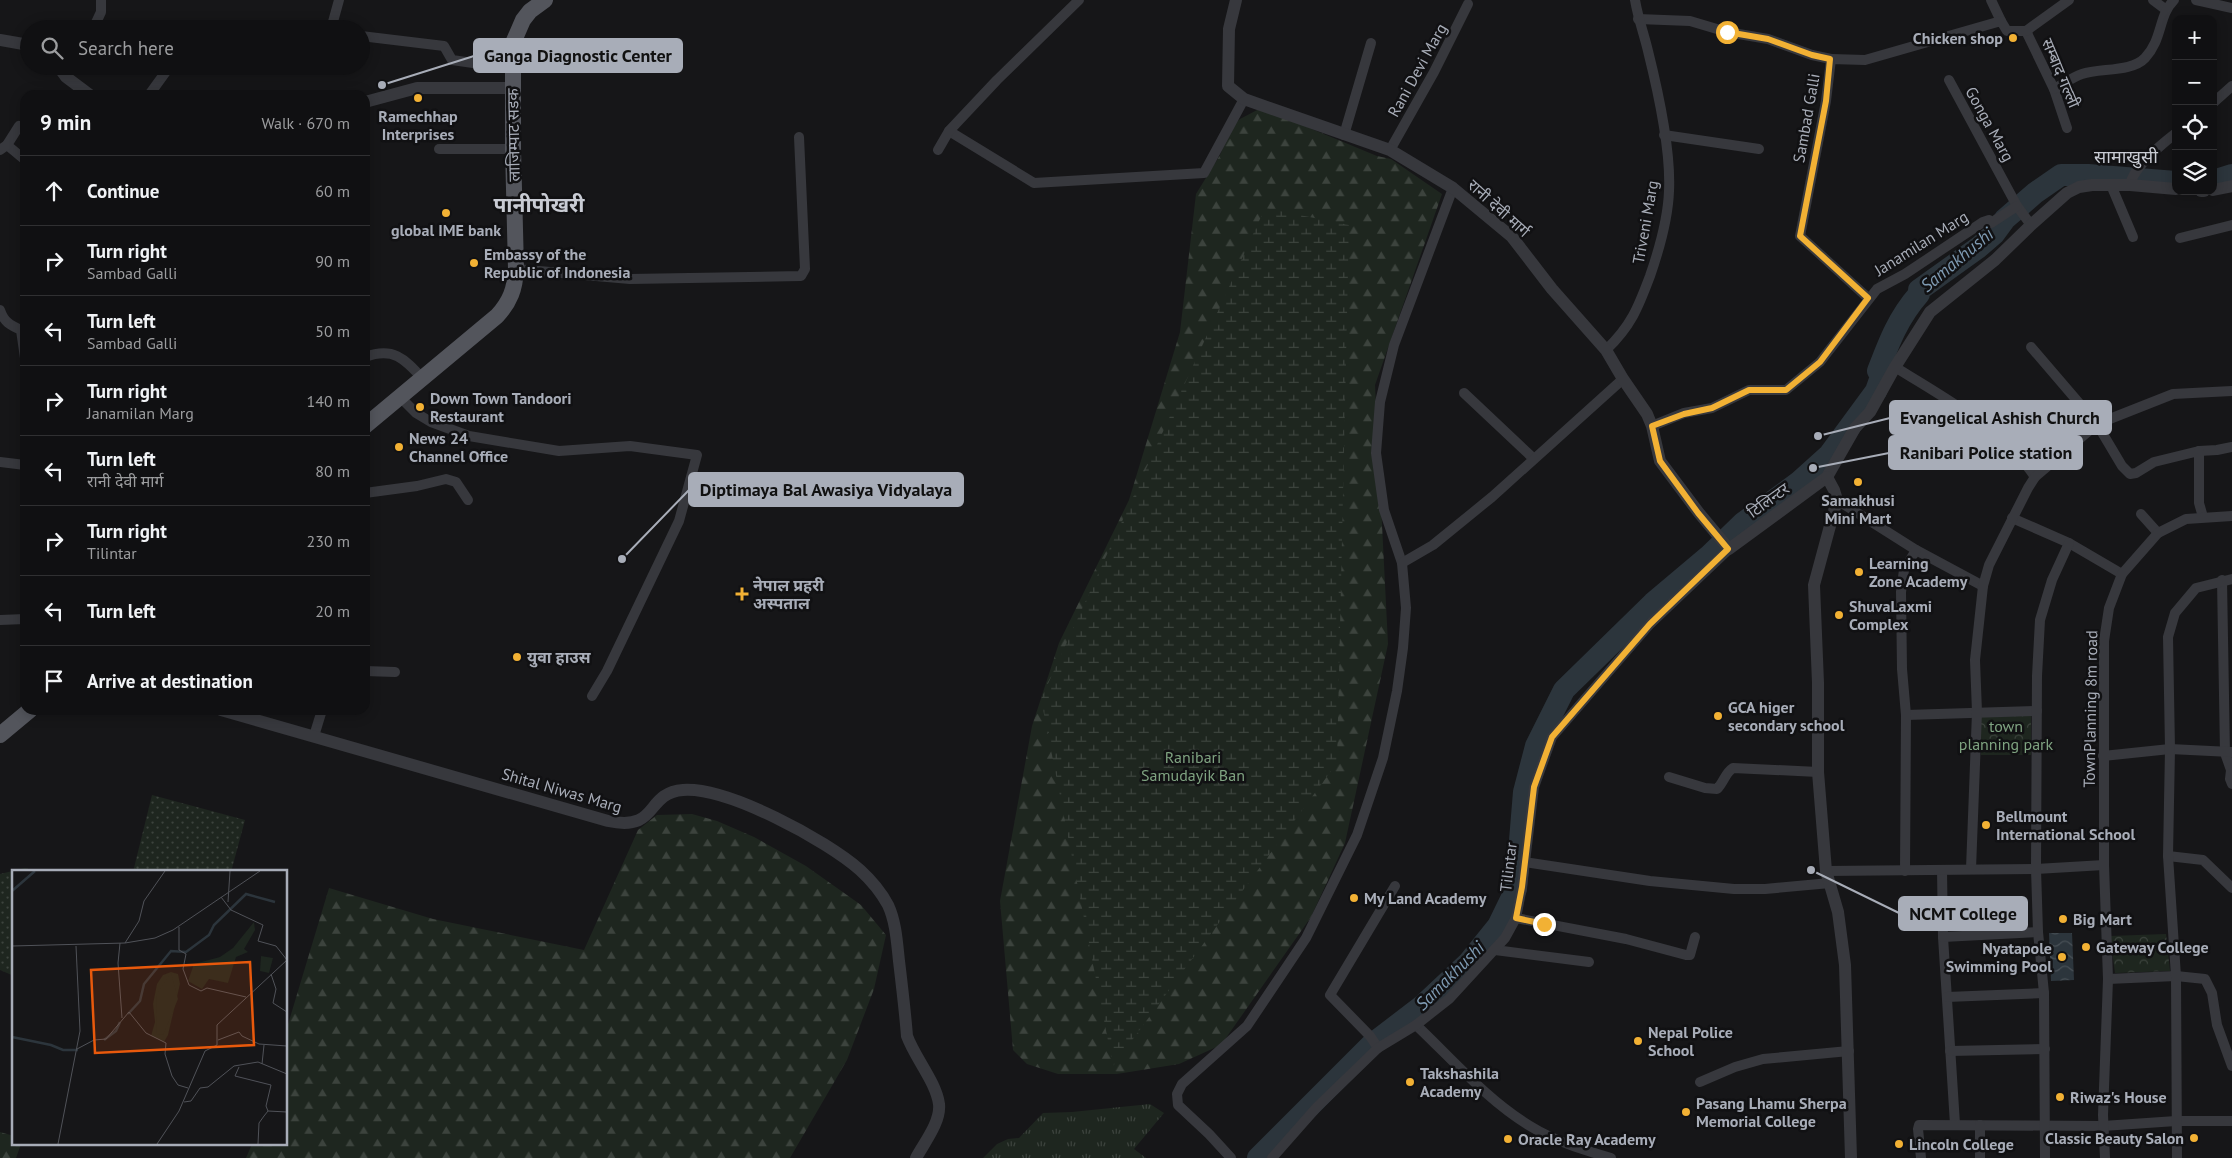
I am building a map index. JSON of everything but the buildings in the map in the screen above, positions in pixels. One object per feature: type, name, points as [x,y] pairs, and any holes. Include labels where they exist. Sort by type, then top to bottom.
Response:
[{"type":"main road","name":"लाजिम्पाट सडक","points":[[370,422],[478,333],[505,307],[516,285],[512,88],[513,44],[517,28],[530,11],[545,0]]},
{"type":"main road","points":[[0,735],[24,715]]},
{"type":"street","points":[[97,20],[101,12],[101,0]]},
{"type":"street","points":[[333,20],[339,0]]},
{"type":"street","points":[[938,150],[949,131],[997,80],[1079,0]]},
{"type":"street","name":"रानी देवी मार्ग","points":[[1236,0],[1229,28],[1228,86],[1244,100],[1390,150],[1454,188],[1512,237],[1576,317],[1606,350],[1623,380],[1647,414],[1652,426],[1660,461],[1682,492],[1728,549]]},
{"type":"street","name":"Triveni Marg","points":[[1606,350],[1624,333],[1639,306],[1658,254],[1669,191],[1664,135],[1653,70],[1638,19],[1635,0]]},
{"type":"street","points":[[1991,0],[2006,32],[2026,31],[2069,0]]},
{"type":"street","points":[[2153,0],[2165,10]]},
{"type":"street","points":[[2054,89],[2082,74],[2138,64],[2152,50],[2161,32],[2165,10],[2174,0]]},
{"type":"street","points":[[2196,0],[2232,8]]},
{"type":"street","name":"Rani Devi Marg","points":[[1390,150],[1434,72],[1468,4]]},
{"type":"street","points":[[1638,19],[1690,21],[1727,32],[1768,39],[1812,55],[1830,59]]},
{"type":"street","name":"Sambad Galli","points":[[1868,298],[1800,236],[1826,101],[1830,59],[1865,60],[2001,21]]},
{"type":"street","name":"सम्बाद गल्ली","points":[[2026,31],[2054,89],[2067,128]]},
{"type":"street","points":[[370,37],[444,46],[452,60],[473,63],[512,62]]},
{"type":"street","points":[[0,40],[20,43]]},
{"type":"street","points":[[1344,135],[1371,43]]},
{"type":"street","points":[[65,75],[83,90]]},
{"type":"street","points":[[153,90],[163,75]]},
{"type":"street","name":"Gonga Marg","points":[[1948,80],[2020,210]]},
{"type":"street","points":[[2217,99],[2232,86]]},
{"type":"street","points":[[370,101],[417,88],[512,88]]},
{"type":"street","points":[[949,131],[1034,183],[1204,173],[1244,100]]},
{"type":"street","points":[[20,126],[3,148],[20,157]]},
{"type":"street","points":[[1664,135],[1759,149]]},
{"type":"street","points":[[2132,180],[2156,149],[2172,136]]},
{"type":"street","points":[[516,269],[630,279],[801,276],[805,269],[799,137]]},
{"type":"street","points":[[438,149],[513,149]]},
{"type":"street","points":[[1851,1158],[1845,965],[1838,912],[1828,877],[1818,772],[1818,683],[1814,585],[1837,500],[1828,477],[1855,428],[1870,412],[1895,367],[1930,312],[1995,260],[2030,225],[2067,193],[2079,187],[2111,185],[2132,180],[2172,188]]},
{"type":"street","points":[[2111,185],[2133,237]]},
{"type":"street","points":[[2217,189],[2232,186]]},
{"type":"street","points":[[1231,1158],[1178,1104],[1177,1094],[1182,1084],[1247,1026],[1306,938],[1357,835],[1383,758],[1397,691],[1406,608],[1402,563],[1384,510],[1376,453],[1380,402],[1394,345],[1454,188]]},
{"type":"street","points":[[2020,210],[2030,225]]},
{"type":"street","name":"Janamilan Marg","points":[[1652,426],[1684,414],[1712,408],[1749,390],[1786,390],[1820,362],[1868,298],[1877,289],[1905,274],[1983,222],[1989,220],[1991,223],[1996,222],[2020,210]]},
{"type":"street","points":[[2180,238],[2232,224]]},
{"type":"street","points":[[0,310],[2,317],[10,326],[20,330]]},
{"type":"street","points":[[2031,347],[2097,424],[2122,466],[2130,474],[2136,473],[2154,462],[2199,451],[2232,447]]},
{"type":"street","points":[[370,355],[379,352],[398,356],[408,362],[422,378]]},
{"type":"street","points":[[1895,367],[1980,422],[2016,452],[2035,477]]},
{"type":"street","points":[[1402,563],[1432,544],[1492,498],[1533,458],[1623,380]]},
{"type":"street","points":[[1971,869],[1977,712],[1976,660],[1983,586],[1989,565],[2012,518],[2035,477],[2097,424],[2173,394],[2232,391]]},
{"type":"street","points":[[1464,392],[1533,458]]},
{"type":"street","points":[[400,397],[423,418],[469,436],[559,451],[630,446],[697,455],[679,521],[607,671],[592,696]]},
{"type":"street","points":[[2199,451],[2199,502],[2203,518]]},
{"type":"street","points":[[0,462],[20,464]]},
{"type":"street","name":"टिलिन्टर","points":[[1728,549],[1828,477]]},
{"type":"street","points":[[370,492],[416,486],[446,479],[456,482],[468,500]]},
{"type":"street","points":[[1837,500],[1916,550],[1983,586]]},
{"type":"street","points":[[2140,514],[2158,533]]},
{"type":"street","name":"TownPlanning 8m road","points":[[2104,1158],[2103,1126],[2108,979],[2104,865],[2104,641],[2109,608],[2122,574],[2158,533],[2186,519],[2232,516]]},
{"type":"street","points":[[2012,518],[2069,543],[2122,574]]},
{"type":"street","points":[[2046,1158],[2044,993],[2038,932],[2036,869],[2037,676],[2040,620],[2052,580],[2069,543]]},
{"type":"street","name":"Tilintar","points":[[1272,1158],[1317,1107],[1378,1048],[1416,1026],[1449,999],[1505,938],[1516,918],[1522,887],[1534,787],[1552,737],[1650,624],[1728,549]]},
{"type":"street","points":[[1905,872],[1906,715],[1902,669],[1901,592],[1904,570],[1916,550]]},
{"type":"street","points":[[2177,1158],[2176,976],[2168,856],[2170,749],[2168,637],[2175,613],[2196,588],[2227,580],[2229,753],[2230,779],[2232,784]]},
{"type":"street","points":[[0,620],[20,619]]},
{"type":"street","points":[[370,671],[395,672]]},
{"type":"street","points":[[1906,715],[2037,711]]},
{"type":"street","name":"Shital Niwas Marg","points":[[240,715],[625,824],[634,823],[644,818],[662,798],[671,792],[683,790],[709,792],[773,817],[814,839],[858,868],[881,892],[889,907],[897,944],[907,1036],[912,1050],[933,1088],[939,1105],[933,1127],[916,1158]]},
{"type":"street","points":[[314,736],[320,715]]},
{"type":"street","points":[[2103,756],[2170,749],[2229,753]]},
{"type":"street","points":[[1669,777],[1705,788],[1717,789],[1722,784],[1728,771],[1733,768],[1818,772]]},
{"type":"street","points":[[2168,856],[2203,860],[2232,888]]},
{"type":"street","points":[[1524,862],[1650,881],[1765,890],[1828,877],[1942,870],[2036,869],[2104,865]]},
{"type":"street","points":[[1942,870],[1943,938],[1955,1124]]},
{"type":"street","points":[[1378,1048],[1370,1036],[1330,995],[1395,886]]},
{"type":"street","points":[[1516,918],[1626,938],[1686,955],[1690,954],[1695,937]]},
{"type":"street","points":[[1943,938],[2038,932]]},
{"type":"street","points":[[1495,950],[1589,962]]},
{"type":"street","points":[[2108,979],[2176,976],[2205,979],[2212,993],[2217,1026],[2232,1066]]},
{"type":"street","points":[[1947,997],[2044,993]]},
{"type":"street","points":[[1416,1026],[1486,1092],[1530,1127],[1582,1149],[1611,1158]]},
{"type":"street","points":[[1950,1051],[2045,1049]]},
{"type":"street","points":[[1700,1082],[1735,1067],[1763,1059],[1849,1051]]},
{"type":"street","points":[[1921,1158],[1919,1125],[2103,1126],[2176,1121],[2232,1121]]},
{"type":"street","points":[[1980,1125],[1980,1158]]},
{"type":"green space","name":"Ranibari Samudayik Ban","points":[[1261,108],[1377,156],[1391,159],[1442,194],[1375,385],[1388,644],[1345,843],[1311,917],[1221,1045],[1179,1064],[1117,1074],[1058,1074],[1027,1064],[1013,1050],[1000,901],[1032,726],[1059,643],[1129,500],[1180,332],[1196,194],[1220,155],[1232,126],[1240,119]]},
{"type":"green space","name":"Ranibari Samudayik Ban","points":[[1265,208],[1349,225],[1337,763],[1113,1066],[1041,699]]},
{"type":"green space","points":[[2066,401],[2076,414],[2062,427],[2049,412],[2060,402],[2062,404]]},
{"type":"green space","name":"town planning park","points":[[1981,715],[2031,715],[2031,755],[1981,755]]},
{"type":"green space","points":[[152,795],[245,820],[232,870],[133,870]]},
{"type":"green space","points":[[692,814],[717,821],[754,837],[806,866],[861,905],[886,935],[874,989],[847,1060],[790,1158],[246,1158],[251,1146],[288,1146],[288,1024],[329,888],[433,919],[584,950],[638,830],[657,815]]},
{"type":"green space","points":[[12,871],[12,975],[0,970],[0,874]]},
{"type":"green space","points":[[2166,934],[2170,971],[2115,973],[2110,936]]},
{"type":"green space","points":[[1150,1104],[1164,1113],[1134,1149],[1146,1158],[983,1158],[997,1144],[1008,1139],[1019,1138],[1043,1113]]},
{"type":"green space","points":[[0,1132],[12,1135],[12,1146],[20,1146],[16,1158],[0,1158]]},
{"type":"water","name":"Nyatapole Swimming Pool","points":[[2049,933],[2072,933],[2074,980],[2051,981]]},
{"type":"waterway","name":"Samakhushi","points":[[1258,1158],[1371,1045],[1422,1006],[1469,962],[1498,926],[1516,889],[1524,792],[1536,746],[1564,690],[1653,603],[1710,555],[1743,523],[1799,482],[1829,455],[1876,391],[1882,374],[1878,371],[1890,340],[1905,312],[1919,294],[1919,290],[1979,247],[1994,234],[2005,219],[2035,193],[2061,175],[2088,175],[2172,182]]},
{"type":"waterway","name":"Samakhushi","points":[[2217,180],[2232,175]]},
{"type":"place","name":"Chicken shop","points":[[2013,38]]},
{"type":"place","name":"Ganga Diagnostic Center","points":[[382,85]]},
{"type":"place","name":"Ramechhap Interprises","points":[[418,98]]},
{"type":"place","name":"global IME bank","points":[[446,213]]},
{"type":"place","name":"Embassy of the Republic of Indonesia","points":[[474,263]]},
{"type":"place","name":"Down Town Tandoori Restaurant","points":[[420,407]]},
{"type":"place","name":"Evangelical Ashish Church","points":[[1818,436]]},
{"type":"place","name":"News 24 Channel Office","points":[[399,447]]},
{"type":"place","name":"Ranibari Police station","points":[[1813,468]]},
{"type":"place","name":"Samakhusi Mini Mart","points":[[1858,482]]},
{"type":"place","name":"Diptimaya Bal Awasiya Vidyalaya","points":[[622,559]]},
{"type":"place","name":"Learning Zone Academy","points":[[1859,572]]},
{"type":"place","name":"नेपाल प्रहरी अस्पताल","points":[[742,594]]},
{"type":"place","name":"ShuvaLaxmi Complex","points":[[1839,615]]},
{"type":"place","name":"युवा हाउस","points":[[517,657]]},
{"type":"place","name":"GCA higer secondary school","points":[[1718,716]]},
{"type":"place","name":"Bellmount International School","points":[[1986,825]]},
{"type":"place","name":"NCMT College","points":[[1811,870]]},
{"type":"place","name":"My Land Academy","points":[[1354,898]]},
{"type":"place","name":"Big Mart","points":[[2063,919]]},
{"type":"place","name":"Gateway College","points":[[2086,947]]},
{"type":"place","name":"Nyatapole Swimming Pool","points":[[2062,957]]},
{"type":"place","name":"Nepal Police School","points":[[1638,1041]]},
{"type":"place","name":"Takshashila Academy","points":[[1410,1082]]},
{"type":"place","name":"Riwaz's House","points":[[2060,1097]]},
{"type":"place","name":"Pasang Lhamu Sherpa Memorial College","points":[[1686,1112]]},
{"type":"place","name":"Classic Beauty Salon","points":[[2194,1138]]},
{"type":"place","name":"Oracle Ray Academy","points":[[1508,1139]]},
{"type":"place","name":"Lincoln College","points":[[1899,1144]]},
{"type":"district","name":"सामाखुसी","points":[[2126,157]]},
{"type":"district","name":"पानीपोखरी","points":[[539,205]]},
{"type":"route","points":[[1544,924],[1516,918],[1522,887],[1534,787],[1552,737],[1650,624],[1728,549],[1698,513],[1660,461],[1652,426],[1684,414],[1712,408],[1749,390],[1786,390],[1820,362],[1868,298],[1802,240],[1800,236],[1826,101],[1830,59],[1812,55],[1768,39],[1727,32]]}]
